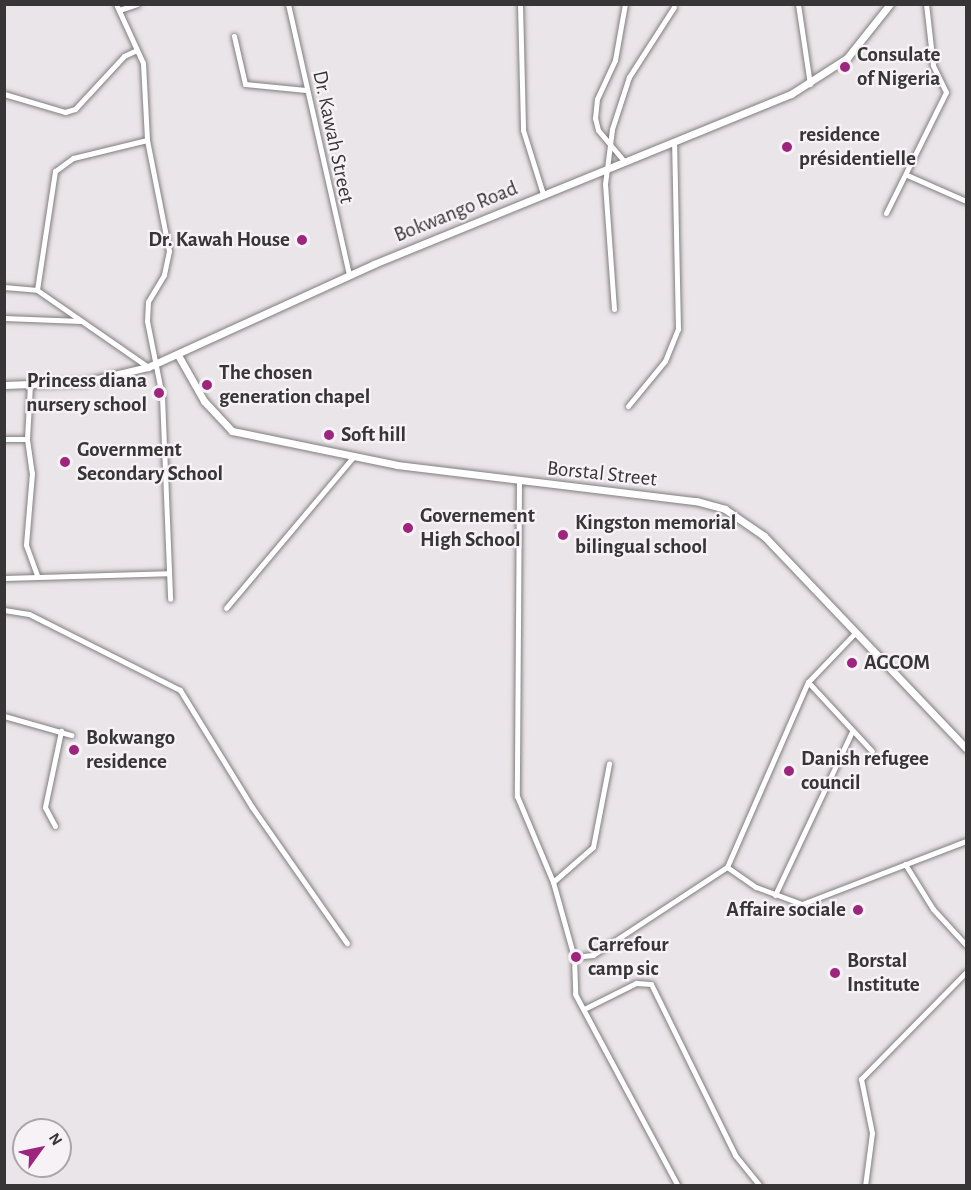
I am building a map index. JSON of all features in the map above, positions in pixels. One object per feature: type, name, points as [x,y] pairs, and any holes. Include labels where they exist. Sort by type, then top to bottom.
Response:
[{"type":"street","points":[[137,4],[117,8],[137,50],[147,84],[147,140],[169,251],[164,275],[148,302],[149,342],[156,363],[170,599]]},
{"type":"street","name":"Dr. Kawah Street","points":[[288,4],[350,275]]},
{"type":"street","points":[[520,4],[523,130],[543,194]]},
{"type":"street","points":[[624,161],[598,130],[596,109],[615,60],[625,4]]},
{"type":"street","points":[[798,4],[810,85]]},
{"type":"street","name":"Bokwango Road","points":[[4,385],[86,382],[148,367],[350,275],[810,85],[847,58],[890,4]]},
{"type":"street","points":[[886,213],[907,175],[946,92],[933,65],[926,4]]},
{"type":"street","points":[[614,309],[607,167],[617,106],[629,77],[674,7]]},
{"type":"street","points":[[234,36],[245,84],[306,90]]},
{"type":"street","points":[[4,93],[65,112],[75,109],[124,56],[137,50]]},
{"type":"street","points":[[37,290],[55,171],[73,158],[147,140]]},
{"type":"street","points":[[628,406],[665,361],[677,336],[674,142]]},
{"type":"street","points":[[907,175],[966,201]]},
{"type":"street","points":[[4,287],[37,290],[148,367]]},
{"type":"street","points":[[4,318],[81,321]]},
{"type":"street","name":"Borstal Street","points":[[177,355],[204,401],[232,431],[354,456],[519,481],[696,501],[725,509],[764,536],[854,634],[966,748]]},
{"type":"street","points":[[30,384],[27,439],[32,473],[26,549],[37,576]]},
{"type":"street","points":[[4,439],[27,439]]},
{"type":"street","points":[[226,608],[354,456]]},
{"type":"street","points":[[519,481],[517,796],[553,882],[574,957],[575,994],[586,1008],[636,1117],[678,1185]]},
{"type":"street","points":[[4,578],[168,573]]},
{"type":"street","points":[[4,610],[30,614],[180,690],[252,807],[347,943]]},
{"type":"street","points":[[574,957],[593,955],[727,867],[808,682],[854,634]]},
{"type":"street","points":[[808,682],[872,751]]},
{"type":"street","points":[[4,716],[71,735]]},
{"type":"street","points":[[775,896],[852,730]]},
{"type":"street","points":[[55,826],[45,807],[61,731]]},
{"type":"street","points":[[553,882],[593,847],[609,764]]},
{"type":"street","points":[[727,867],[775,896],[802,904],[813,902],[966,841]]},
{"type":"street","points":[[905,864],[933,909],[966,945]]},
{"type":"street","points":[[865,1185],[872,1133],[861,1079],[966,972]]},
{"type":"street","points":[[586,1008],[636,983],[651,984],[731,1148],[760,1185]]},
{"type":"place","name":"Consulate of Nigeria","points":[[845,67]]},
{"type":"place","name":"residence présidentielle","points":[[787,147]]},
{"type":"place","name":"Dr. Kawah House","points":[[302,240]]},
{"type":"place","name":"The chosen generation chapel","points":[[207,385]]},
{"type":"place","name":"Princess diana nursery school","points":[[159,393]]},
{"type":"place","name":"Soft hill","points":[[329,435]]},
{"type":"place","name":"Government Secondary School","points":[[65,462]]},
{"type":"place","name":"Governement High School","points":[[408,528]]},
{"type":"place","name":"Kingston memorial bilingual school","points":[[563,535]]},
{"type":"place","name":"AGCOM","points":[[852,663]]},
{"type":"place","name":"Bokwango residence","points":[[74,750]]},
{"type":"place","name":"Danish refugee council","points":[[789,771]]},
{"type":"place","name":"Affaire sociale","points":[[858,910]]},
{"type":"place","name":"Carrefour camp sic","points":[[576,957]]},
{"type":"place","name":"Borstal Institute","points":[[835,973]]}]
